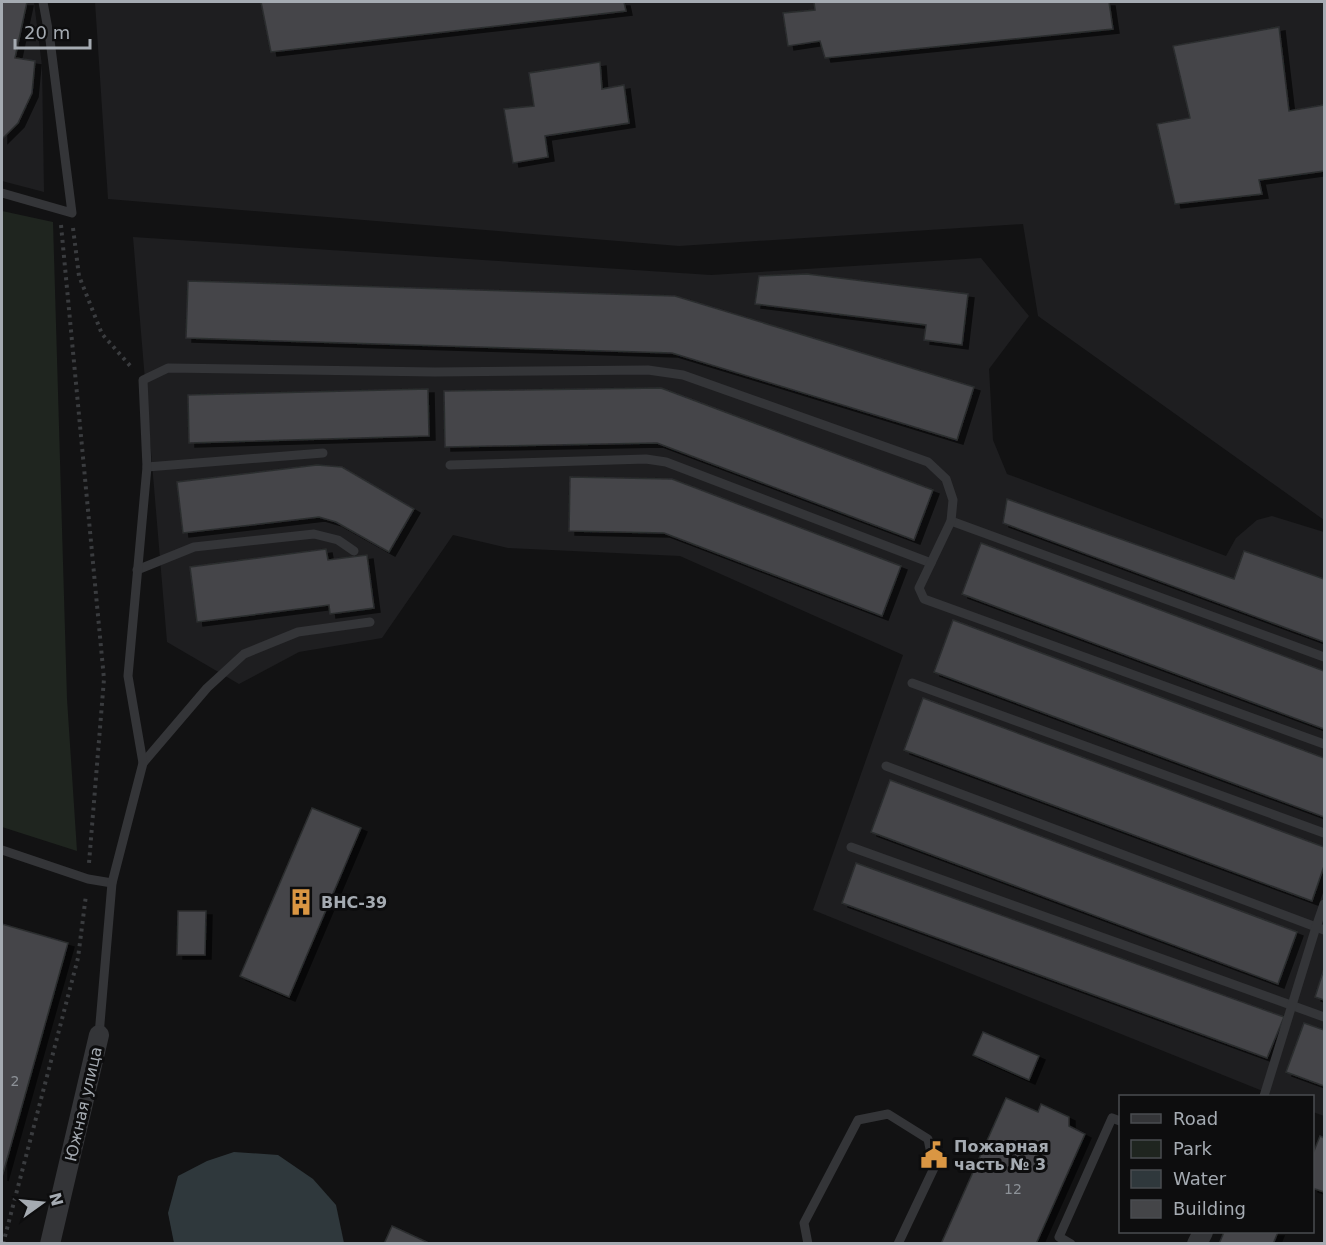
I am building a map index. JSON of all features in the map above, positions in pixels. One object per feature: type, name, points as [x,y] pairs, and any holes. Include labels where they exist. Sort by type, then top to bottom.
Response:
[{"type":"street","name":"Южная улица","points":[[50,1244],[99,1035]]},
{"type":"lane","points":[[2,193],[72,213],[44,2]]},
{"type":"lane","points":[[99,1035],[112,883],[143,763],[128,676],[147,467],[143,380],[168,368],[435,372],[648,370],[683,375],[928,462],[946,479],[953,500],[951,521],[919,588],[924,599],[1324,744]]},
{"type":"lane","points":[[147,467],[323,453]]},
{"type":"lane","points":[[450,465],[646,459],[666,462],[931,563]]},
{"type":"lane","points":[[951,521],[1324,657]]},
{"type":"lane","points":[[137,570],[194,547],[314,534],[338,540],[354,550]]},
{"type":"lane","points":[[143,763],[207,688],[244,654],[298,632],[370,622]]},
{"type":"lane","points":[[912,683],[1324,833]]},
{"type":"lane","points":[[886,766],[1320,929]]},
{"type":"lane","points":[[851,847],[1324,1017]]},
{"type":"lane","points":[[2,850],[88,879],[112,883]]},
{"type":"lane","points":[[1264,1095],[1292,1006],[1320,929],[1324,904]]},
{"type":"lane","points":[[808,1244],[804,1223],[858,1120],[888,1114],[928,1139],[934,1168],[898,1244]]},
{"type":"lane","points":[[1071,1244],[1057,1240],[1112,1118],[1119,1121]]},
{"type":"path","points":[[3,1244],[78,958],[88,879],[105,679],[60,209]]},
{"type":"path","points":[[72,213],[79,276],[102,334],[143,380]]},
{"type":"shaded area","points":[[2,2],[34,2],[42,66],[44,192],[2,181]]},
{"type":"shaded area","points":[[95,2],[1324,2],[1324,520],[1038,316],[1023,224],[679,246],[108,199]]},
{"type":"shaded area","points":[[133,237],[711,275],[981,258],[1029,316],[989,369],[993,440],[1007,474],[1226,556],[1236,538],[1257,520],[1272,516],[1324,532],[1324,1116],[1314,1112],[1314,1095],[1273,1095],[813,910],[903,655],[680,556],[508,548],[453,535],[382,638],[299,652],[239,684],[167,642]]},
{"type":"green space","points":[[2,211],[53,222],[67,699],[77,851],[2,827]]},
{"type":"water","points":[[234,1152],[278,1155],[313,1179],[336,1205],[344,1243],[174,1243],[168,1213],[178,1176],[207,1161]]},
{"type":"building","points":[[2,2],[27,2],[15,58],[35,61],[32,93],[18,123],[2,139]]},
{"type":"building","points":[[261,2],[624,2],[626,11],[271,52]]},
{"type":"building","points":[[814,2],[1109,2],[1113,29],[825,58],[820,41],[788,46],[783,13],[815,10]]},
{"type":"building","points":[[1279,27],[1289,111],[1324,105],[1324,171],[1259,180],[1262,194],[1175,204],[1157,124],[1190,118],[1173,46]]},
{"type":"building","points":[[600,62],[602,89],[624,85],[629,123],[545,136],[548,157],[513,163],[504,109],[534,106],[529,73]]},
{"type":"building","points":[[807,274],[968,294],[962,345],[924,340],[926,325],[755,304],[759,276]]},
{"type":"building","points":[[188,281],[675,296],[974,387],[957,440],[672,353],[186,338]]},
{"type":"building","points":[[661,388],[933,490],[914,540],[657,443],[445,447],[444,391]]},
{"type":"building","points":[[428,389],[429,436],[189,443],[188,395]]},
{"type":"building","points":[[317,465],[342,467],[414,509],[389,552],[336,522],[319,517],[183,533],[177,482]]},
{"type":"building","points":[[570,477],[672,479],[901,566],[882,616],[664,533],[569,531]]},
{"type":"building","points":[[1007,499],[1234,579],[1244,551],[1324,579],[1324,642],[1003,523]]},
{"type":"building","points":[[981,543],[1324,671],[1324,729],[962,594]]},
{"type":"building","points":[[326,549],[328,560],[367,555],[374,608],[330,614],[329,605],[197,622],[190,567]]},
{"type":"building","points":[[953,620],[1324,758],[1324,817],[934,672]]},
{"type":"building","points":[[923,698],[1324,847],[1324,866],[1312,901],[904,750]]},
{"type":"building","points":[[890,780],[1297,932],[1278,984],[871,832]]},
{"type":"building","name":"ВНС-39","points":[[312,808],[361,828],[289,997],[240,976]]},
{"type":"building","points":[[856,863],[1284,1017],[1267,1058],[842,903]]},
{"type":"building","points":[[178,911],[206,911],[205,955],[177,955]]},
{"type":"building","points":[[2,924],[68,943],[2,1177]]},
{"type":"building","points":[[1324,969],[1324,1000],[1315,997]]},
{"type":"building","points":[[1304,1023],[1324,1030],[1324,1086],[1286,1072]]},
{"type":"building","points":[[983,1032],[1039,1056],[1029,1080],[973,1055]]},
{"type":"building","points":[[1006,1098],[1038,1112],[1041,1104],[1069,1117],[1069,1126],[1085,1134],[1036,1244],[941,1244]]},
{"type":"building","points":[[1320,1136],[1324,1138],[1324,1192],[1314,1189],[1314,1151]]},
{"type":"building","points":[[392,1226],[431,1244],[384,1244]]},
{"type":"building","points":[[1224,1233],[1278,1233],[1273,1244],[1219,1244]]},
{"type":"place","name":"ВНС-39","points":[[301,902]]},
{"type":"place","name":"Пожарная часть № 3","points":[[934,1155]]}]
